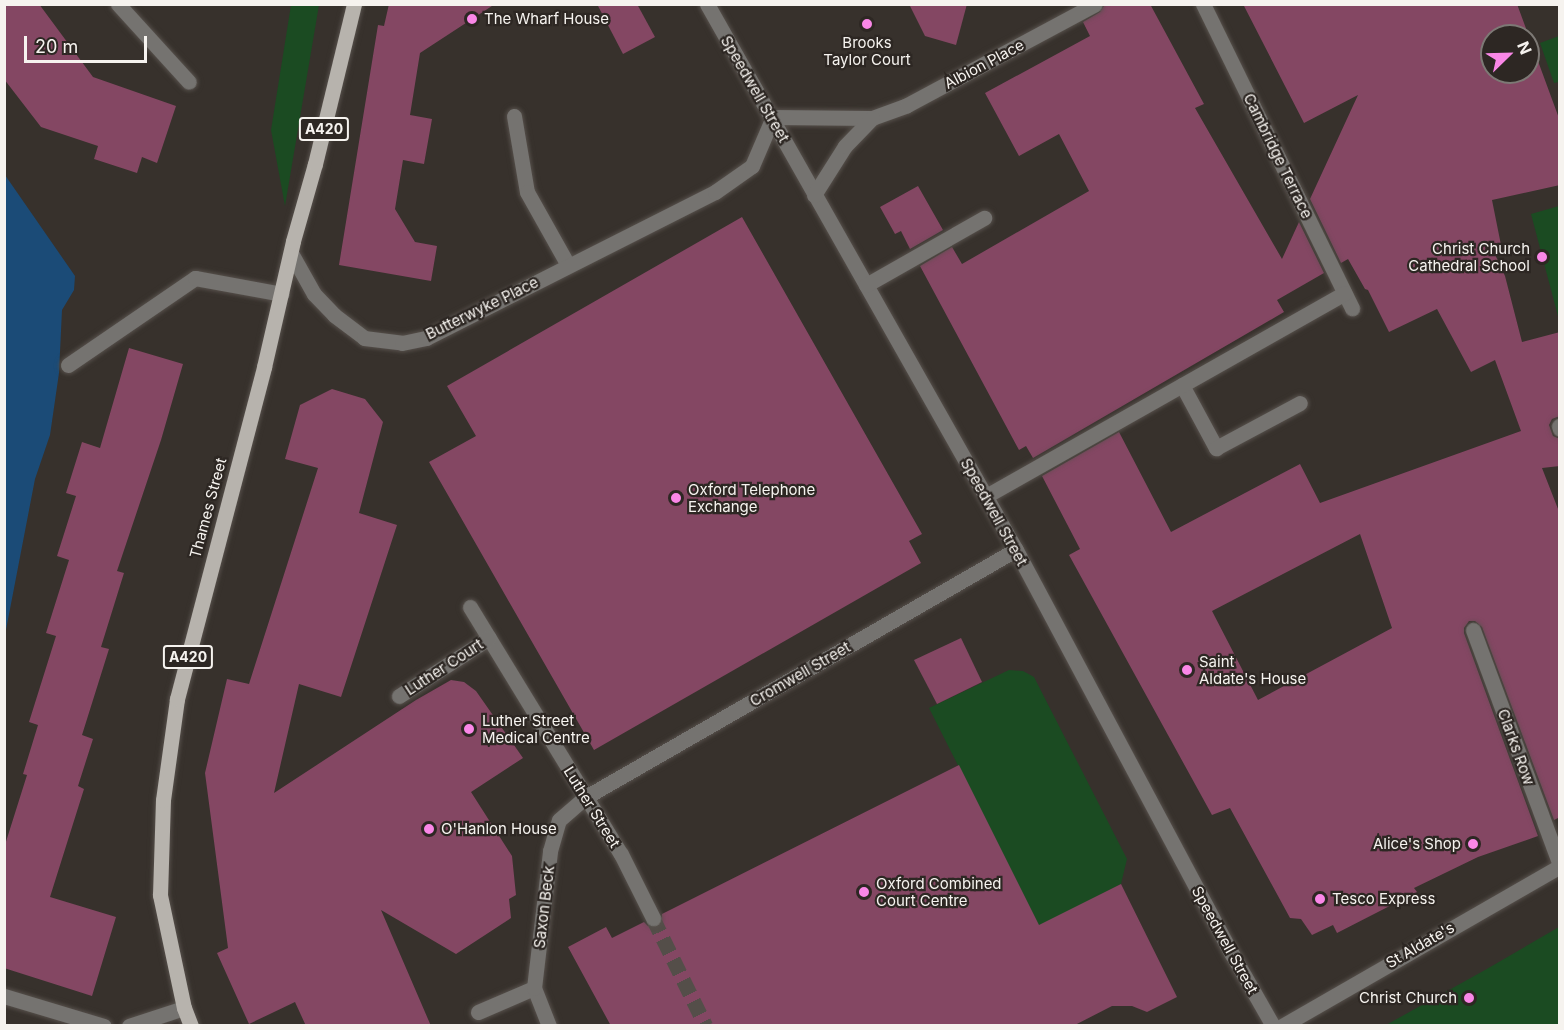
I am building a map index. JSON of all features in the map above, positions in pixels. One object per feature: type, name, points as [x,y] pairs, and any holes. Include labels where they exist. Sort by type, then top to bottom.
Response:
[{"type":"main road","name":"Thames Street","points":[[191,1026],[184,1008],[160,895],[164,800],[177,699],[354,4]]},
{"type":"street","points":[[118,4],[189,82]]},
{"type":"street","name":"Speedwell Street","points":[[707,4],[1016,550],[1221,934],[1273,1026]]},
{"type":"street","name":"Albion Place","points":[[772,117],[872,118],[907,105],[1095,4]]},
{"type":"street","name":"Cambridge Terrace","points":[[1203,4],[1352,308]]},
{"type":"street","points":[[514,116],[527,192],[568,265]]},
{"type":"street","name":"Butterwyke Place","points":[[291,253],[314,294],[334,315],[364,338],[402,343],[426,338],[715,192],[752,166],[772,117]]},
{"type":"street","name":"Albion Place","points":[[814,195],[845,146],[872,118]]},
{"type":"street","points":[[866,285],[984,218]]},
{"type":"street","points":[[68,365],[195,278],[282,294]]},
{"type":"street","points":[[986,496],[1345,293]]},
{"type":"street","points":[[1182,385],[1216,448],[1300,403]]},
{"type":"street","name":"Cromwell Street","points":[[584,798],[1016,550]]},
{"type":"street","name":"Luther Street","points":[[470,607],[584,798],[621,854],[653,918]]},
{"type":"street","name":"Clarks Row","points":[[1473,630],[1560,865]]},
{"type":"street","name":"Luther Court","points":[[399,696],[489,638]]},
{"type":"street","name":"Saxon Beck","points":[[549,1026],[534,988],[550,851],[559,820],[584,798]]},
{"type":"street","name":"St Aldate's","points":[[1282,1026],[1560,865]]},
{"type":"street","points":[[478,1012],[534,988]]},
{"type":"street","points":[[4,996],[104,1026]]},
{"type":"street","points":[[129,1026],[184,1008]]},
{"type":"green space","points":[[291,5],[319,5],[285,206],[271,130]]},
{"type":"green space","points":[[1559,36],[1559,82],[1554,83],[1540,43]]},
{"type":"green space","points":[[1560,206],[1559,320],[1531,214]]},
{"type":"green space","points":[[1009,670],[1023,671],[1034,677],[1127,859],[1121,884],[1090,900],[1045,938],[929,708]]},
{"type":"green space","points":[[1559,927],[1559,1025],[1386,1025],[1485,970]]},
{"type":"water","points":[[5,175],[75,276],[74,290],[62,310],[59,373],[50,435],[35,479],[5,635]]},
{"type":"building","points":[[4,4],[39,4],[93,77],[176,106],[157,163],[142,157],[137,173],[94,159],[98,146],[41,127],[4,79]]},
{"type":"building","points":[[389,4],[495,4],[420,53],[410,115],[432,119],[424,164],[403,160],[395,209],[415,242],[437,246],[431,281],[339,265],[378,25],[384,26]]},
{"type":"building","points":[[597,4],[637,4],[655,37],[623,54]]},
{"type":"building","points":[[909,4],[967,4],[956,45],[925,36]]},
{"type":"building","points":[[1105,4],[1150,4],[1204,104],[1195,108],[1282,259],[1299,222],[1324,273],[1277,300],[1284,312],[1033,458],[1026,446],[1019,450],[920,266],[952,247],[962,264],[1089,191],[1059,134],[1019,156],[985,93],[1090,36],[1083,22],[1100,12]]},
{"type":"building","points":[[1243,4],[1517,4],[1524,24],[1480,24],[1480,84],[1540,84],[1540,67],[1560,121],[1560,185],[1492,200],[1501,245],[1492,248],[1505,276],[1522,342],[1560,332],[1560,416],[1552,419],[1549,425],[1553,436],[1560,439],[1560,466],[1542,468],[1560,514],[1560,817],[1554,820],[1482,627],[1475,621],[1469,621],[1464,628],[1464,633],[1538,836],[1478,857],[1414,888],[1417,892],[1337,933],[1333,925],[1312,935],[1301,919],[1290,918],[1230,808],[1212,815],[1069,555],[1080,549],[1042,476],[1119,432],[1171,532],[1300,464],[1320,503],[1521,431],[1495,360],[1471,372],[1437,309],[1389,332],[1368,290],[1365,289],[1348,259],[1341,263],[1310,199],[1358,95],[1304,123]],"holes":[[[1360,534],[1392,628],[1258,700],[1212,611]]]},
{"type":"building","points":[[918,186],[943,230],[910,249],[901,231],[895,234],[880,207]]},
{"type":"building","name":"Oxford Telephone Exchange","points":[[742,217],[922,534],[909,541],[921,563],[594,750],[429,462],[476,436],[447,386]]},
{"type":"building","points":[[129,348],[183,364],[161,440],[117,571],[124,573],[101,647],[109,649],[82,735],[93,739],[78,786],[84,789],[50,897],[116,917],[92,996],[4,968],[4,848],[27,775],[23,774],[38,725],[29,722],[56,636],[46,633],[69,560],[57,556],[76,496],[66,493],[82,442],[100,448]]},
{"type":"building","points":[[332,389],[365,399],[383,422],[359,513],[397,525],[341,697],[299,684],[274,793],[416,700],[451,680],[464,682],[476,691],[523,758],[471,792],[512,856],[516,895],[509,899],[511,918],[456,954],[381,910],[431,1026],[306,1026],[295,1002],[249,1024],[217,953],[228,948],[205,773],[227,679],[249,684],[318,468],[285,459],[300,405]]},
{"type":"building","points":[[961,638],[982,682],[937,704],[914,660]]},
{"type":"building","name":"Oxford Combined Court Centre","points":[[959,765],[1039,925],[1121,884],[1177,997],[1147,1012],[1132,1006],[1112,1006],[1073,1026],[611,1026],[568,947],[606,927],[612,938],[644,922],[648,926],[657,927],[661,923],[662,914]]},
{"type":"tunnel","points":[[653,918],[706,1026]]},
{"type":"place","name":"The Wharf House","points":[[472,19]]},
{"type":"place","name":"Brooks Taylor Court","points":[[867,24]]},
{"type":"place","name":"Christ Church Cathedral School","points":[[1542,257]]},
{"type":"place","name":"Oxford Telephone Exchange","points":[[676,498]]},
{"type":"place","name":"Saint Aldate's House","points":[[1187,670]]},
{"type":"place","name":"Luther Street Medical Centre","points":[[469,729]]},
{"type":"place","name":"O'Hanlon House","points":[[429,829]]},
{"type":"place","name":"Alice's Shop","points":[[1473,844]]},
{"type":"place","name":"Oxford Combined Court Centre","points":[[864,892]]},
{"type":"place","name":"Tesco Express","points":[[1320,899]]},
{"type":"place","name":"Christ Church","points":[[1469,998]]}]
